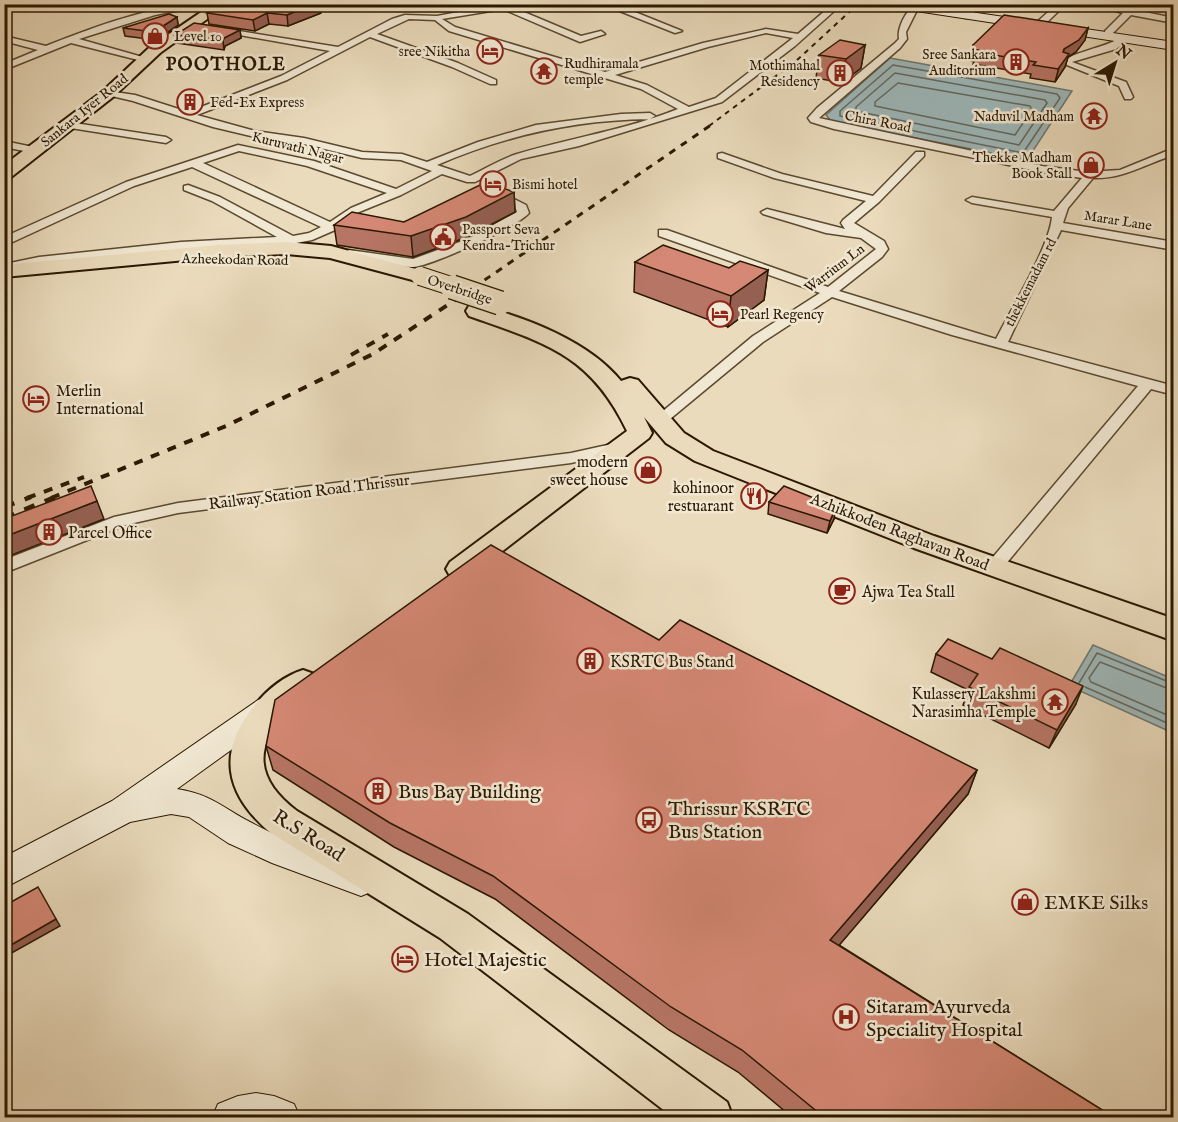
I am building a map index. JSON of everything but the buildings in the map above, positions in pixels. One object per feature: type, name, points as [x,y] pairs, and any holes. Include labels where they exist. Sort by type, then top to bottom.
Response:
[{"type":"main road","name":"Sankara Iyer Road","points":[[4,174],[108,94],[143,60],[222,4]]},
{"type":"main road","points":[[890,4],[971,11],[1125,39],[1173,44]]},
{"type":"main road","points":[[971,11],[1173,44]]},
{"type":"main road","name":"Azheekodan Road","points":[[4,270],[255,249],[331,252],[422,285]]},
{"type":"main road","name":"Azheekodan Road","points":[[148,258],[250,258],[304,262],[422,285]]},
{"type":"main road","name":"Azhikkoden Raghavan Road","points":[[422,285],[489,307],[564,326],[591,341],[608,356],[640,434],[675,438],[704,456],[994,567],[1173,630]]},
{"type":"main road","points":[[435,586],[640,434],[646,442],[670,444],[704,456]]},
{"type":"main road","name":"R.S Road","points":[[325,665],[278,701],[257,726],[247,752],[248,777],[256,797],[284,822],[454,926],[691,1112]]},
{"type":"main road","points":[[4,874],[123,810],[278,701]]},
{"type":"main road","points":[[123,810],[171,801],[196,804],[218,816],[240,833],[284,853],[411,898]]},
{"type":"main road","points":[[232,1118],[246,1112],[271,1114],[280,1118]]},
{"type":"street","points":[[4,66],[68,39],[149,14],[207,4]]},
{"type":"street","points":[[189,115],[274,83],[403,18],[437,18],[517,4]]},
{"type":"street","points":[[606,4],[678,31]]},
{"type":"street","points":[[761,5],[793,8],[806,4]]},
{"type":"street","points":[[471,180],[518,157],[575,144],[719,100],[800,37],[838,4]]},
{"type":"street","points":[[1040,24],[1062,4]]},
{"type":"street","points":[[1119,4],[1116,8],[1173,21]]},
{"type":"street","name":"Chira Road","points":[[912,6],[902,32],[903,39],[820,110],[813,118],[815,120],[834,126],[1018,164],[1090,175]]},
{"type":"street","points":[[505,7],[580,39],[601,34]]},
{"type":"street","points":[[134,8],[149,14]]},
{"type":"street","points":[[1108,33],[1119,20],[1130,12]]},
{"type":"street","points":[[428,165],[480,144],[547,124],[611,117],[672,116],[687,108],[644,87],[472,33],[449,28],[437,18]]},
{"type":"street","points":[[192,25],[341,50]]},
{"type":"street","points":[[604,75],[706,45],[766,31],[800,37]]},
{"type":"street","points":[[370,34],[455,65],[493,82]]},
{"type":"street","points":[[4,38],[46,49]]},
{"type":"street","points":[[68,39],[143,60]]},
{"type":"street","points":[[1125,39],[1113,47],[1070,59],[1066,63],[1123,84],[1128,97]]},
{"type":"street","points":[[108,94],[135,98],[218,125],[255,134],[304,141],[362,155],[402,157],[471,180],[522,207],[523,213],[518,218],[472,242],[414,263],[331,252]]},
{"type":"street","points":[[68,125],[166,140]]},
{"type":"street","points":[[4,144],[34,150]]},
{"type":"street","name":"Kuruvath Nagar","points":[[4,242],[130,184],[238,148],[310,164],[397,193]]},
{"type":"street","points":[[1090,175],[1129,171],[1151,159],[1173,151]]},
{"type":"street","name":"Warrium Ln","points":[[640,434],[758,339],[830,293],[882,249],[880,244],[851,228],[847,223],[875,200],[920,154]]},
{"type":"street","points":[[722,156],[778,176],[875,200]]},
{"type":"street","points":[[191,162],[331,227]]},
{"type":"street","points":[[4,270],[39,261],[181,246],[291,240],[312,236],[331,227],[355,210],[397,193],[440,171]]},
{"type":"street","name":"thekkemadam rd","points":[[1090,175],[1075,195],[1063,206],[999,344],[1173,391]]},
{"type":"street","points":[[188,188],[216,199],[291,240]]},
{"type":"street","name":"Marar Lane","points":[[972,200],[1173,246]]},
{"type":"street","points":[[767,212],[826,229],[869,236]]},
{"type":"street","points":[[663,232],[830,293],[931,326],[999,344]]},
{"type":"street","points":[[994,567],[1148,383]]},
{"type":"street","name":"Railway Station Road Thrissur","points":[[4,567],[120,521],[178,508],[571,458],[640,434]]},
{"type":"water","points":[[890,58],[1072,91],[1027,160],[831,121],[826,115]]},
{"type":"water","points":[[1093,645],[1173,679],[1173,733],[1069,686]]},
{"type":"railway","points":[[709,126],[796,61],[858,4]]},
{"type":"railway","points":[[473,288],[711,125]]},
{"type":"railway","points":[[51,498],[226,426],[373,354],[475,287]]},
{"type":"railway","points":[[351,355],[388,334]]},
{"type":"railway","points":[[27,498],[84,477]]},
{"type":"railway","points":[[4,507],[31,497]]},
{"type":"railway","points":[[4,518],[55,497]]},
{"type":"place","name":"Level 10","points":[[155,36]]},
{"type":"place","name":"sree Nikitha","points":[[490,51]]},
{"type":"place","name":"Sree Sankara Auditorium","points":[[1016,62]]},
{"type":"place","name":"Rudhiramala temple","points":[[544,71]]},
{"type":"place","name":"Mothimahal Residency","points":[[840,73]]},
{"type":"place","name":"Fed-Ex Express","points":[[190,102]]},
{"type":"place","name":"Naduvil Madham","points":[[1094,116]]},
{"type":"place","name":"Thekke Madham Book Stall","points":[[1091,165]]},
{"type":"place","name":"Bismi hotel","points":[[493,184]]},
{"type":"place","name":"Passport Seva Kendra-Trichur","points":[[443,237]]},
{"type":"place","name":"Pearl Regency","points":[[720,314]]},
{"type":"place","name":"Merlin International","points":[[36,399]]},
{"type":"place","name":"modern sweet house","points":[[648,470]]},
{"type":"place","name":"kohinoor restuarant","points":[[754,496]]},
{"type":"place","name":"Parcel Office","points":[[49,532]]},
{"type":"place","name":"Ajwa Tea Stall","points":[[842,591]]},
{"type":"place","name":"KSRTC Bus Stand","points":[[590,661]]},
{"type":"place","name":"Kulassery Lakshmi Narasimha Temple","points":[[1055,702]]},
{"type":"place","name":"Bus Bay Building","points":[[378,791]]},
{"type":"place","name":"Thrissur KSRTC Bus Station","points":[[649,820]]},
{"type":"place","name":"EMKE Silks","points":[[1025,902]]},
{"type":"place","name":"Hotel Majestic","points":[[405,959]]},
{"type":"place","name":"Sitaram Ayurveda Speciality Hospital","points":[[846,1017]]},
{"type":"district","name":"POOTHOLE","points":[[226,64]]}]
